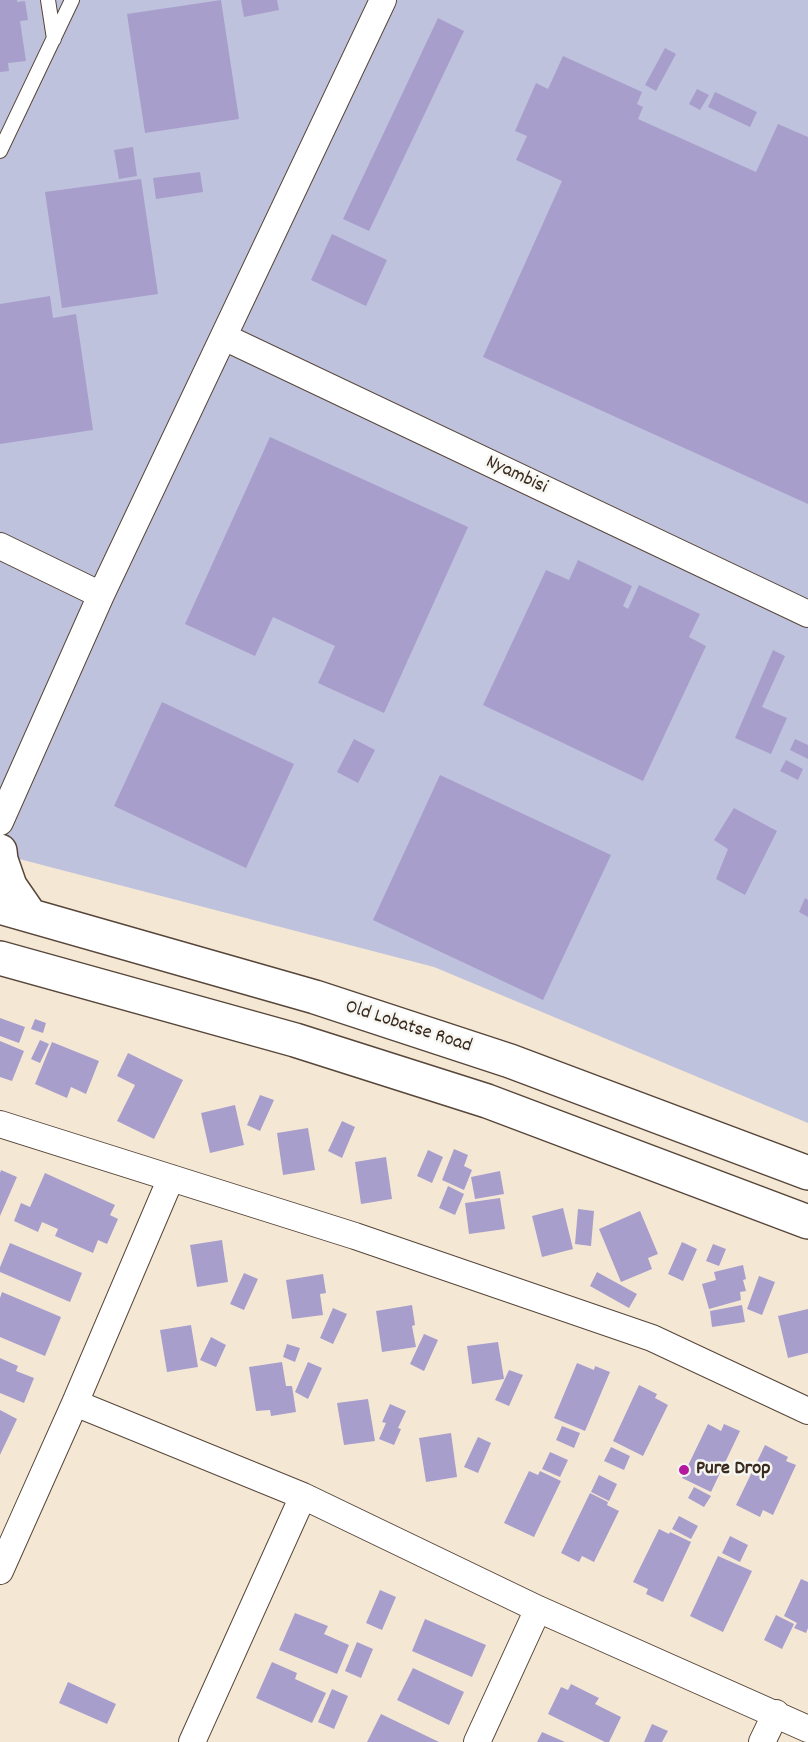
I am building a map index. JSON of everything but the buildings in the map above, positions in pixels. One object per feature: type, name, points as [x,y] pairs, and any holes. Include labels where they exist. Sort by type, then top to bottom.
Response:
[{"type":"main road","points":[[0,851],[15,911]]},
{"type":"main road","name":"Old Lobatse Road","points":[[15,911],[315,997],[510,1061],[808,1173]]},
{"type":"main road","points":[[0,958],[295,1040],[487,1101],[808,1222]]},
{"type":"street","points":[[0,822],[101,595],[383,0]]},
{"type":"street","name":"Nyambisi","points":[[224,337],[808,614]]},
{"type":"street","points":[[0,546],[101,595]]},
{"type":"street","points":[[0,1124],[355,1236],[652,1338],[808,1411]]},
{"type":"street","points":[[0,1571],[171,1178]]},
{"type":"street","points":[[75,1403],[303,1496],[538,1609],[808,1729]]},
{"type":"street","points":[[192,1742],[303,1496]]},
{"type":"street","points":[[477,1742],[538,1609]]},
{"type":"street","points":[[762,1742],[776,1713]]},
{"type":"lane","points":[[48,0],[54,39]]},
{"type":"lane","points":[[0,151],[72,0]]},
{"type":"shaded area","points":[[0,0],[808,0],[808,1123],[434,967],[0,854]]},
{"type":"place","name":"Pure Drop","points":[[684,1470]]}]
